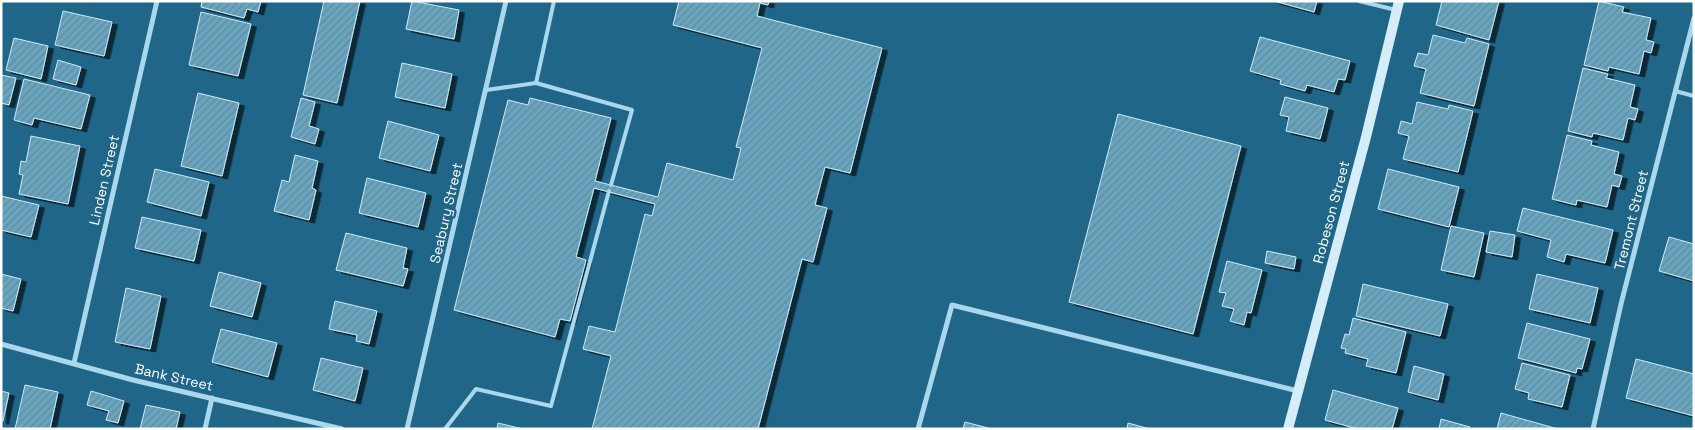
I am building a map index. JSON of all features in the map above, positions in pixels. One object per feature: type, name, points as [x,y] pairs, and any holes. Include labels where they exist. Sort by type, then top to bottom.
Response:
[{"type":"main road","name":"Robeson Street","points":[[1288,429],[1366,136],[1398,6]]},
{"type":"street","name":"Linden Street","points":[[74,363],[157,1]]},
{"type":"street","name":"Seabury Street","points":[[407,429],[506,1]]},
{"type":"street","name":"Tremont Street","points":[[1592,429],[1621,304],[1694,18]]},
{"type":"street","points":[[918,429],[952,305],[1298,391]]},
{"type":"street","name":"Bank Street","points":[[1,344],[342,429]]},
{"type":"street","points":[[205,429],[212,398]]},
{"type":"lane","points":[[536,83],[554,1]]},
{"type":"lane","points":[[1359,1],[1398,6]]},
{"type":"lane","points":[[486,90],[536,83],[632,110],[611,185]]},
{"type":"lane","points":[[1675,92],[1694,96]]},
{"type":"lane","points":[[445,429],[476,388],[551,406],[609,191]]},
{"type":"building","points":[[202,1],[261,1],[258,12],[247,9],[244,18],[201,7]]},
{"type":"building","points":[[324,1],[360,1],[337,103],[303,95]]},
{"type":"building","points":[[412,1],[459,10],[454,39],[406,29]]},
{"type":"building","points":[[679,1],[769,1],[768,5],[760,3],[757,16],[882,48],[850,173],[825,167],[815,205],[827,208],[813,262],[802,259],[758,429],[592,429],[611,356],[583,349],[589,326],[615,332],[645,214],[652,216],[655,204],[594,188],[576,257],[586,260],[570,321],[560,319],[555,337],[454,310],[508,100],[528,105],[530,98],[611,118],[595,181],[658,197],[667,163],[733,180],[741,148],[736,147],[762,48],[673,25]]},
{"type":"building","points":[[1274,1],[1317,1],[1314,12]]},
{"type":"building","points":[[1442,1],[1499,1],[1489,40],[1436,25]]},
{"type":"building","points":[[1599,1],[1624,7],[1622,12],[1651,18],[1646,40],[1654,42],[1651,53],[1644,51],[1639,74],[1609,67],[1608,71],[1584,65]]},
{"type":"building","points":[[63,11],[112,22],[104,56],[55,45]]},
{"type":"building","points":[[201,12],[251,24],[238,76],[189,65]]},
{"type":"building","points":[[1433,35],[1465,43],[1467,38],[1489,44],[1474,106],[1420,93],[1426,69],[1414,66],[1418,53],[1428,55]]},
{"type":"building","points":[[1260,37],[1350,61],[1345,80],[1338,79],[1334,92],[1307,85],[1305,91],[1280,84],[1281,80],[1250,71]]},
{"type":"building","points":[[14,38],[48,46],[41,79],[6,70]]},
{"type":"building","points":[[58,60],[81,67],[76,85],[53,79]]},
{"type":"building","points":[[402,63],[452,74],[445,108],[395,97]]},
{"type":"building","points":[[1583,68],[1608,74],[1606,78],[1635,85],[1630,107],[1638,109],[1635,120],[1628,118],[1623,140],[1593,133],[1592,137],[1568,131]]},
{"type":"building","points":[[1,75],[16,78],[9,105],[1,103]]},
{"type":"building","points":[[24,79],[90,95],[81,129],[34,118],[32,125],[14,120]]},
{"type":"building","points":[[198,93],[239,103],[222,176],[181,166]]},
{"type":"building","points":[[1285,97],[1328,108],[1320,139],[1286,131],[1289,117],[1280,115]]},
{"type":"building","points":[[301,98],[315,102],[309,126],[319,129],[315,144],[291,137]]},
{"type":"building","points":[[1417,102],[1448,109],[1449,105],[1473,111],[1458,172],[1403,159],[1409,136],[1398,133],[1401,121],[1412,124]]},
{"type":"building","points":[[1118,114],[1241,146],[1193,334],[1069,302]]},
{"type":"building","points":[[388,121],[439,135],[430,171],[379,158]]},
{"type":"building","points":[[1567,135],[1592,141],[1591,145],[1619,152],[1614,174],[1622,176],[1619,187],[1612,185],[1607,207],[1577,200],[1576,205],[1552,199]]},
{"type":"building","points":[[31,136],[80,146],[68,204],[19,194],[23,175],[19,174],[21,161],[26,162]]},
{"type":"building","points":[[295,155],[318,161],[312,188],[316,190],[309,220],[274,211],[282,180],[289,182]]},
{"type":"building","points":[[155,169],[209,182],[201,216],[147,202]]},
{"type":"building","points":[[1388,169],[1459,187],[1449,227],[1378,209]]},
{"type":"building","points":[[367,178],[426,193],[418,227],[359,213]]},
{"type":"building","points":[[1,196],[39,205],[31,237],[1,230]]},
{"type":"building","points":[[1523,208],[1613,230],[1605,263],[1566,254],[1564,262],[1547,257],[1551,240],[1517,231]]},
{"type":"building","points":[[142,217],[201,230],[194,261],[135,248]]},
{"type":"building","points":[[1451,226],[1484,233],[1474,277],[1441,270]]},
{"type":"building","points":[[1490,231],[1515,235],[1512,257],[1486,252]]},
{"type":"building","points":[[346,233],[407,248],[403,268],[408,269],[403,286],[336,270]]},
{"type":"building","points":[[1669,237],[1694,244],[1694,281],[1659,271]]},
{"type":"building","points":[[1267,251],[1296,257],[1294,269],[1265,263]]},
{"type":"building","points":[[1227,261],[1262,270],[1251,313],[1247,312],[1244,325],[1230,321],[1234,309],[1222,306],[1226,293],[1219,292]]},
{"type":"building","points":[[219,272],[261,283],[252,317],[210,306]]},
{"type":"building","points":[[1,274],[21,279],[13,311],[1,308]]},
{"type":"building","points":[[1537,274],[1598,288],[1590,323],[1529,309]]},
{"type":"building","points":[[1363,284],[1448,304],[1440,336],[1356,316]]},
{"type":"building","points":[[126,288],[161,296],[150,349],[115,342]]},
{"type":"building","points":[[335,301],[377,311],[369,344],[356,341],[357,335],[329,329]]},
{"type":"building","points":[[1353,318],[1406,332],[1396,373],[1366,366],[1368,359],[1345,353],[1346,349],[1341,348],[1345,334],[1349,335]]},
{"type":"building","points":[[1527,323],[1590,339],[1582,369],[1577,368],[1576,373],[1518,358]]},
{"type":"building","points":[[221,329],[277,343],[268,377],[212,362]]},
{"type":"building","points":[[321,358],[363,368],[355,401],[313,390]]},
{"type":"building","points":[[1636,359],[1694,374],[1694,416],[1626,398]]},
{"type":"building","points":[[1522,363],[1570,375],[1562,407],[1528,399],[1529,393],[1515,389]]},
{"type":"building","points":[[1414,366],[1444,374],[1438,400],[1408,392]]},
{"type":"building","points":[[25,385],[58,392],[50,429],[15,429]]},
{"type":"building","points":[[1333,390],[1398,408],[1392,429],[1358,429],[1325,420]]},
{"type":"building","points":[[1,391],[9,393],[3,421],[1,421]]},
{"type":"building","points":[[91,391],[124,401],[118,423],[106,420],[109,411],[87,405]]},
{"type":"building","points":[[146,405],[180,412],[176,429],[140,429]]},
{"type":"building","points":[[1501,413],[1558,429],[1497,429]]},
{"type":"building","points":[[1441,419],[1470,427],[1469,429],[1439,429]]},
{"type":"building","points":[[965,422],[992,429],[963,429]]},
{"type":"building","points":[[498,423],[523,429],[497,429]]},
{"type":"building","points":[[1128,423],[1150,429],[1127,429]]}]
